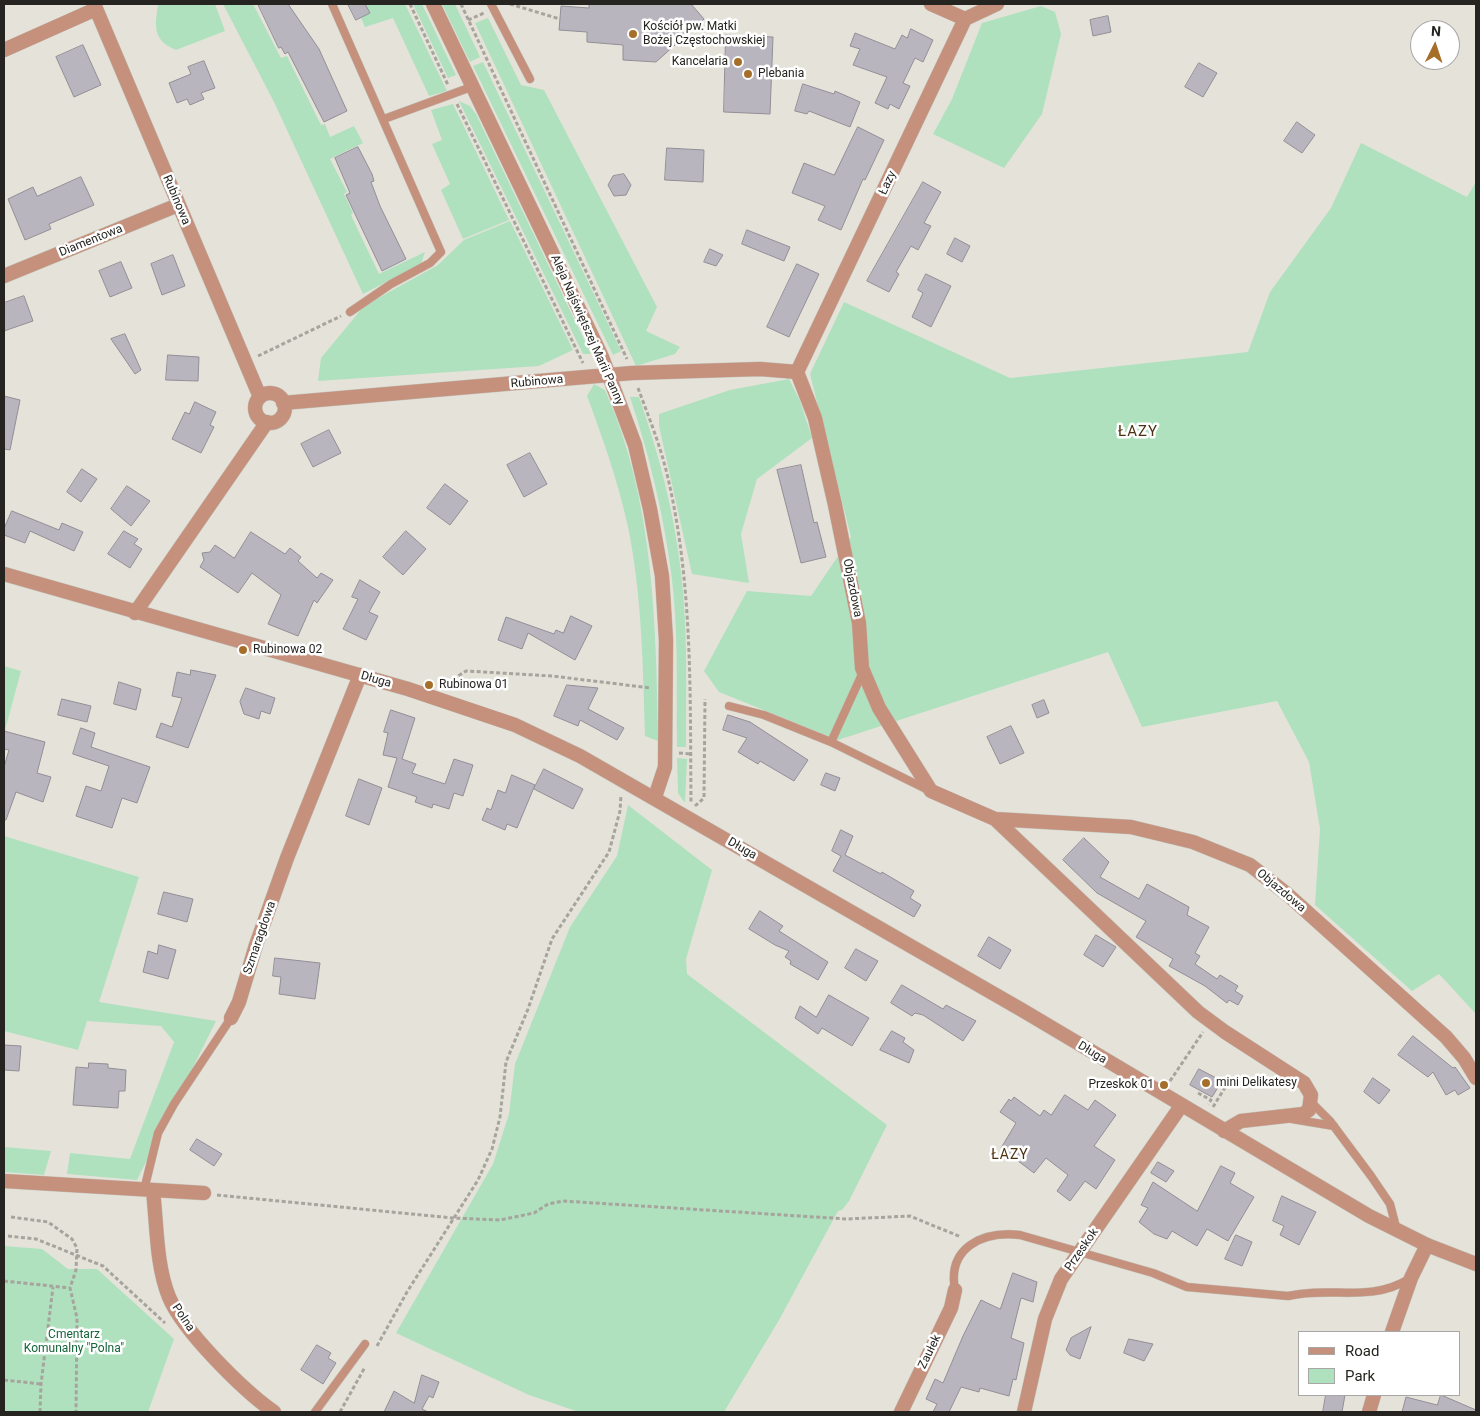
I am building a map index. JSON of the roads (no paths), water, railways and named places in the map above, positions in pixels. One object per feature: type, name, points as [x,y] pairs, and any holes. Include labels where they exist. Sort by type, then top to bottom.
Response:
[{"type":"street","name":"Aleja Najświętszej Marii Panny","points":[[433,4],[474,86],[610,376],[635,445],[650,508],[662,576],[666,640],[665,767],[655,797]]},
{"type":"street","points":[[931,4],[966,19],[997,4]]},
{"type":"street","points":[[4,50],[95,6]]},
{"type":"street","name":"Rubinowa","points":[[95,6],[260,397]]},
{"type":"street","name":"Łazy","points":[[797,372],[966,19]]},
{"type":"street","name":"Diamentowa","points":[[4,276],[178,205]]},
{"type":"street","name":"Rubinowa","points":[[267,422],[256,414],[255,405],[260,397],[273,394],[283,402],[590,378],[632,373],[760,369],[797,372]]},
{"type":"street","name":"Objazdowa","points":[[797,372],[815,418],[835,505],[859,624],[863,672],[879,708],[931,791],[995,819],[1198,1012],[1225,1032],[1304,1082],[1311,1095],[1311,1102]]},
{"type":"street","points":[[135,612],[267,422],[279,419],[284,411],[283,402]]},
{"type":"street","name":"Długa","points":[[4,574],[428,695],[515,725],[580,756],[655,797],[1013,1005],[1181,1106],[1398,1231],[1427,1245],[1476,1264]]},
{"type":"street","name":"Szmaragdowa","points":[[231,1018],[287,858],[360,675]]},
{"type":"street","name":"Objazdowa","points":[[995,819],[1079,822],[1140,829],[1193,842],[1250,865],[1287,894],[1446,1037],[1464,1058],[1476,1078]]},
{"type":"street","points":[[1224,1131],[1241,1121],[1287,1117],[1309,1110],[1311,1102]]},
{"type":"street","name":"Przeskok","points":[[1024,1412],[1045,1319],[1061,1279],[1181,1106]]},
{"type":"street","points":[[4,1181],[204,1194]]},
{"type":"street","name":"Polna","points":[[148,1191],[166,1286],[169,1297],[183,1322],[240,1382],[274,1412]]},
{"type":"street","points":[[1392,1331],[1411,1278],[1427,1245]]},
{"type":"street","name":"Zaułek","points":[[901,1412],[951,1308],[955,1290]]},
{"type":"street","points":[[1369,1412],[1374,1396]]},
{"type":"lane","points":[[332,4],[441,252],[430,263],[391,284],[350,312]]},
{"type":"lane","points":[[491,4],[530,79]]},
{"type":"lane","points":[[384,119],[453,96],[474,86]]},
{"type":"lane","points":[[831,742],[863,672]]},
{"type":"lane","name":"Objazdowa","points":[[729,706],[764,715],[831,742],[931,791]]},
{"type":"lane","name":"Szmaragdowa","points":[[148,1191],[158,1133],[174,1104],[216,1044],[231,1018]]},
{"type":"lane","points":[[1311,1102],[1334,1126],[1390,1204],[1398,1231]]},
{"type":"lane","points":[[1287,1117],[1334,1126]]},
{"type":"lane","points":[[955,1290],[953,1277],[955,1268],[965,1250],[973,1242],[1004,1234],[1020,1235],[1153,1274],[1187,1287],[1288,1296],[1304,1292],[1372,1293],[1393,1289],[1411,1278]]},
{"type":"lane","points":[[315,1412],[365,1344]]},
{"type":"place","name":"Kościół pw. Matki Bożej Częstochowskiej","points":[[633,34]]},
{"type":"place","name":"Kancelaria","points":[[738,62]]},
{"type":"place","name":"Plebania","points":[[748,74]]},
{"type":"place","name":"Rubinowa 02","points":[[243,650]]},
{"type":"place","name":"Rubinowa 01","points":[[429,685]]},
{"type":"place","name":"mini Delikatesy","points":[[1206,1083]]},
{"type":"place","name":"Przeskok 01","points":[[1164,1085]]},
{"type":"district","name":"ŁAZY","points":[[1138,432]]},
{"type":"district","name":"ŁAZY","points":[[1010,1155]]},
{"type":"park label","name":"Cmentarz Komunalny \"Polna\"","points":[[74,1342]]}]
